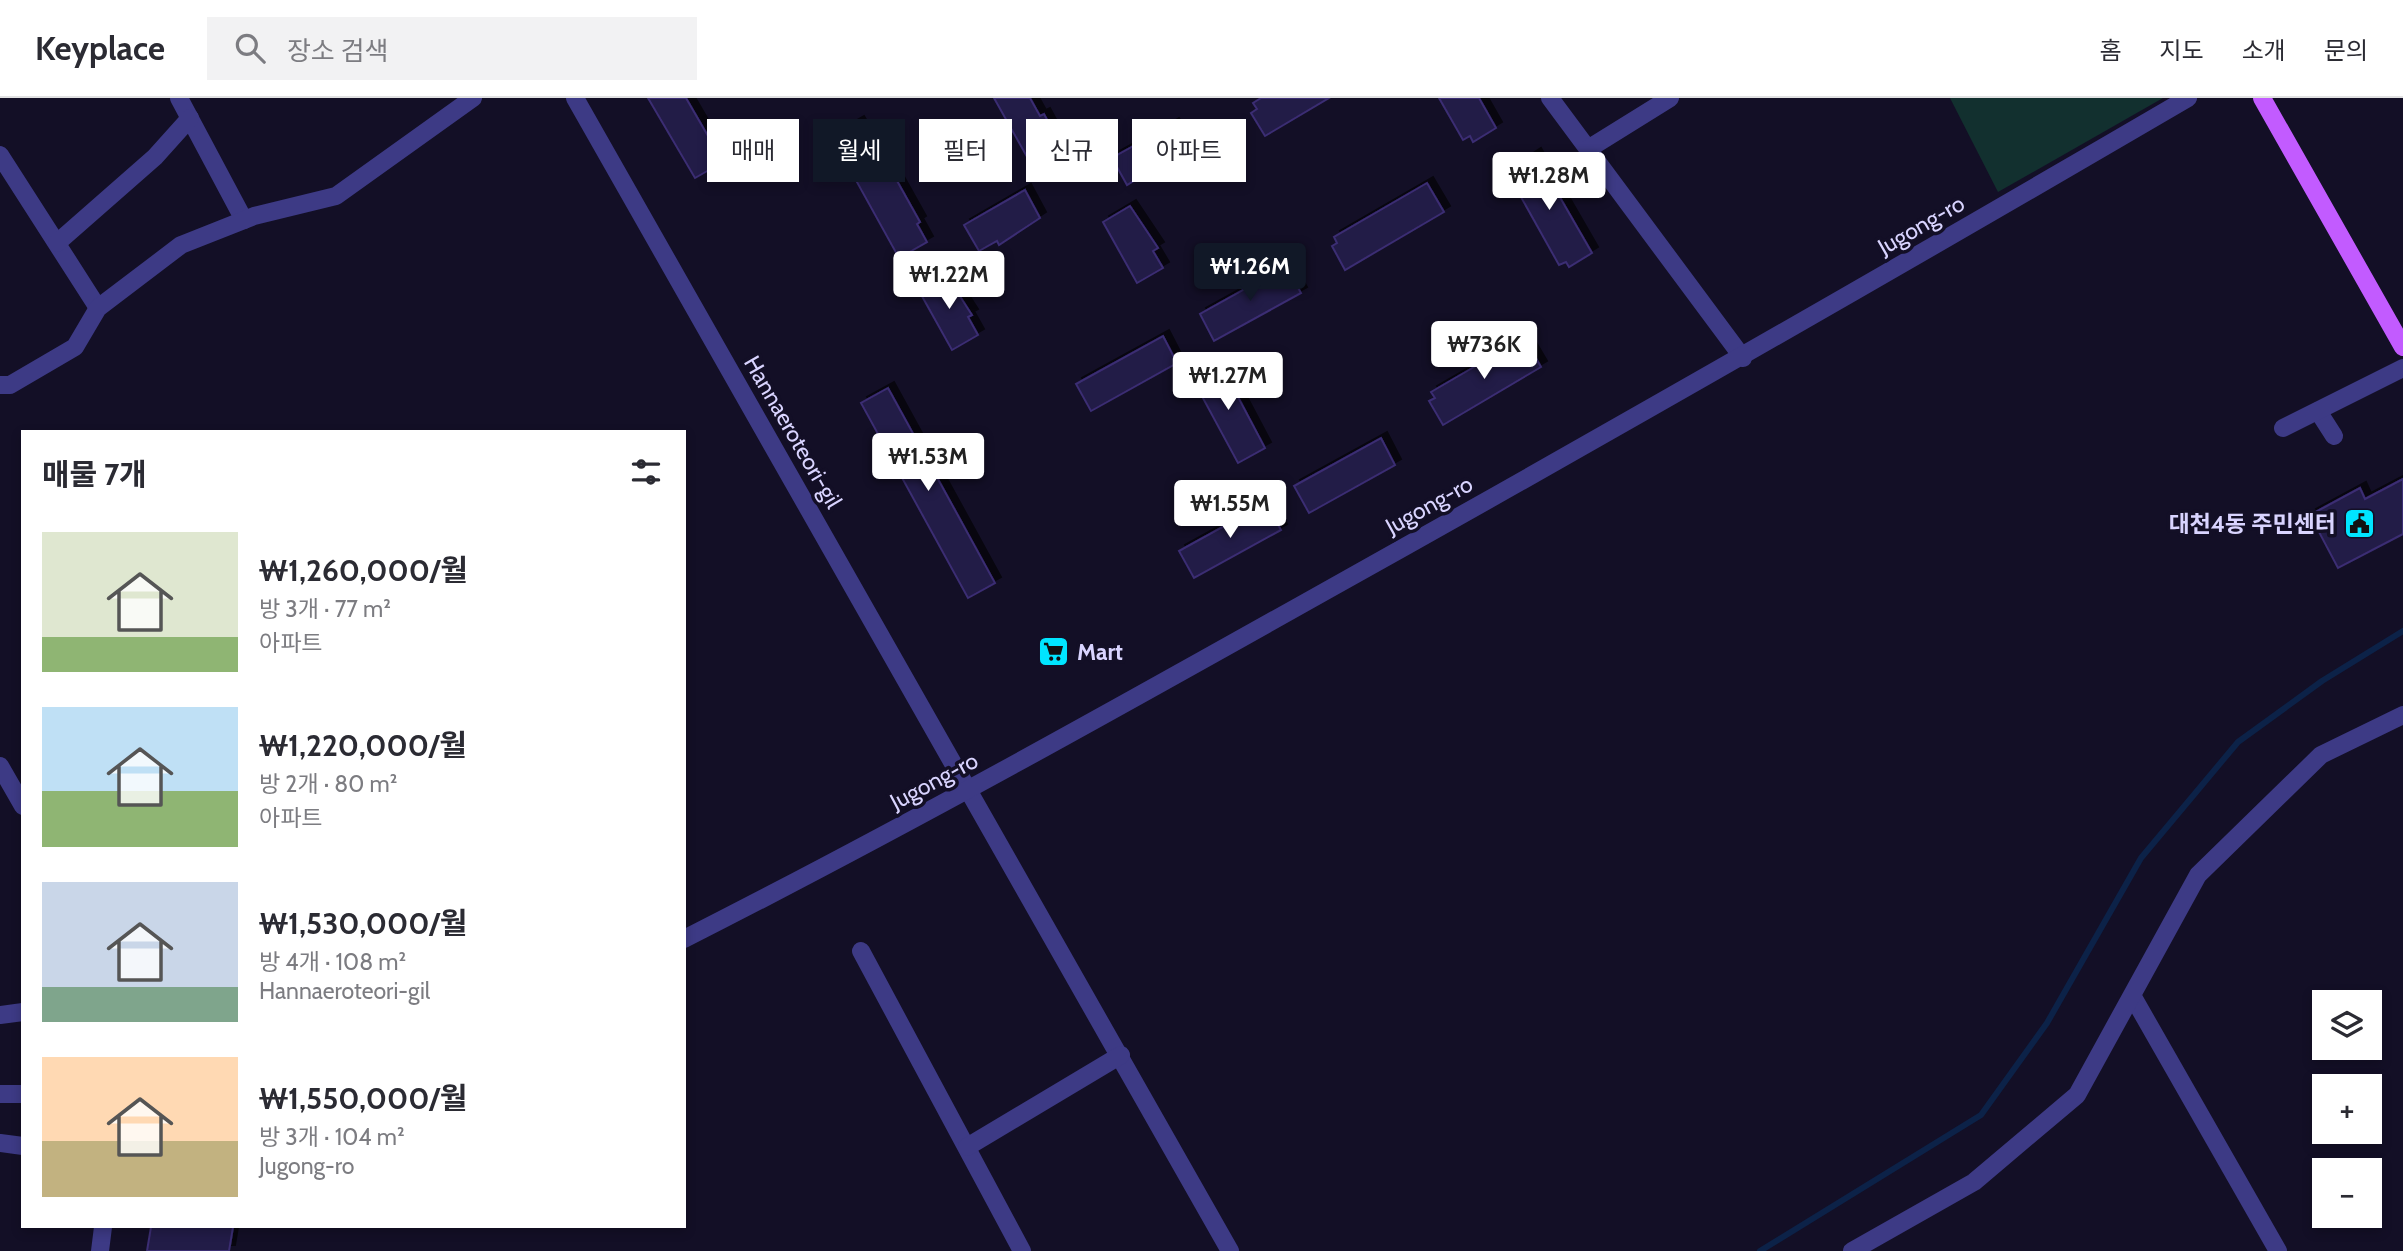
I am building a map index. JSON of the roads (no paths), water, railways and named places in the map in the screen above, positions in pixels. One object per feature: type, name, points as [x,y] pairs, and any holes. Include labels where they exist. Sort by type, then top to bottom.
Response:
[{"type":"main road","points":[[2262,98],[2403,347]]},
{"type":"street","points":[[179,98],[244,220]]},
{"type":"street","points":[[0,384],[10,385],[75,347],[98,308],[181,245],[244,220],[336,196],[473,98]]},
{"type":"street","name":"Hannaeroteori-gil","points":[[575,98],[1230,1251]]},
{"type":"street","points":[[1550,98],[1743,358]]},
{"type":"street","points":[[1588,149],[1671,98]]},
{"type":"street","name":"Jugong-ro","points":[[686,938],[968,791],[1743,358],[2188,98]]},
{"type":"street","points":[[57,243],[155,157],[190,118]]},
{"type":"street","points":[[0,155],[98,308]]},
{"type":"street","points":[[2283,428],[2403,368]]},
{"type":"street","points":[[2318,411],[2334,436]]},
{"type":"street","points":[[1852,1251],[1974,1182],[2077,1095],[2199,874],[2321,755],[2403,715]]},
{"type":"street","points":[[0,766],[21,803]]},
{"type":"street","points":[[861,951],[1022,1251]]},
{"type":"street","points":[[2133,997],[2278,1251]]},
{"type":"street","points":[[0,1015],[21,1012]]},
{"type":"street","points":[[967,1147],[1121,1055]]},
{"type":"street","points":[[0,1094],[21,1094]]},
{"type":"street","points":[[0,1143],[21,1146]]},
{"type":"street","points":[[100,1251],[103,1228]]},
{"type":"waterway","points":[[1760,1251],[1981,1115],[2047,1023],[2141,858],[2238,742],[2322,681],[2403,631]]},
{"type":"place","name":"대천4동 주민센터","points":[[2359,524]]},
{"type":"place","name":"Mart","points":[[1054,652]]}]
